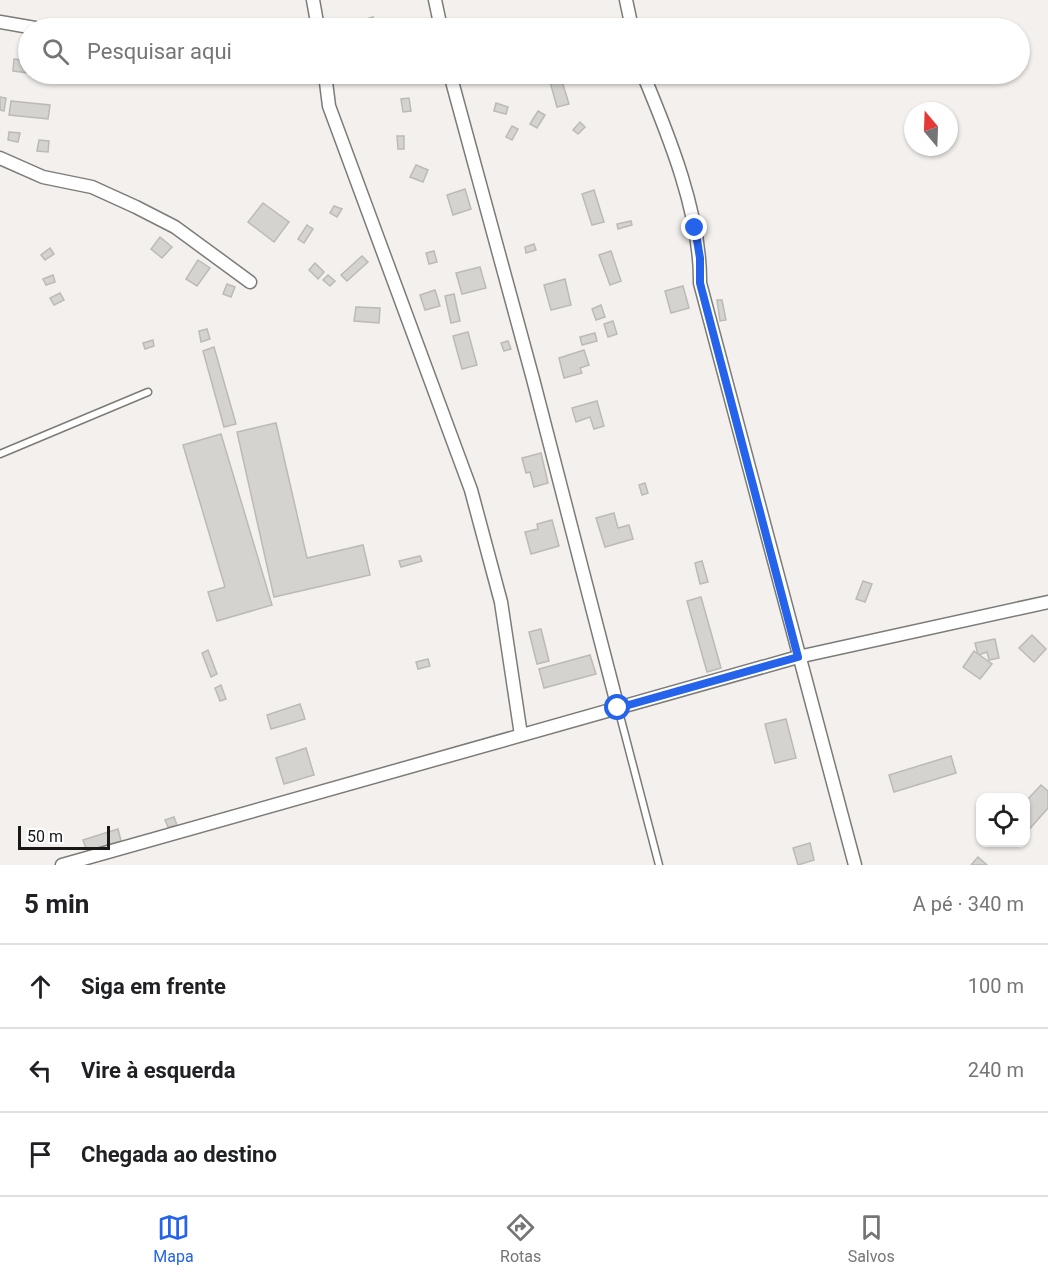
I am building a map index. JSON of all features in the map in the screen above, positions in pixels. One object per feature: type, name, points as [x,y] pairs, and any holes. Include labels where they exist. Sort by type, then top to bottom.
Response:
[{"type":"street","points":[[313,0],[316,18]]},
{"type":"street","points":[[435,0],[439,18]]},
{"type":"street","points":[[626,0],[630,18]]},
{"type":"street","points":[[0,22],[18,25]]},
{"type":"street","points":[[326,84],[329,106],[471,490],[501,602],[521,735]]},
{"type":"street","points":[[453,84],[533,379],[618,708]]},
{"type":"street","points":[[647,84],[670,139],[695,228],[700,258],[700,283],[855,865]]},
{"type":"street","points":[[0,158],[43,177],[92,187],[136,207],[175,227],[250,282]]},
{"type":"street","points":[[62,865],[798,657],[1048,602]]},
{"type":"lane","points":[[0,454],[148,392]]},
{"type":"lane","points":[[618,708],[659,865]]},
{"type":"building","points":[[14,59],[18,60],[18,72],[13,71]]},
{"type":"building","points":[[551,84],[563,84],[569,104],[557,107]]},
{"type":"building","points":[[0,97],[6,98],[4,111],[0,110]]},
{"type":"building","points":[[409,98],[411,111],[403,112],[401,99]]},
{"type":"building","points":[[11,101],[50,105],[48,119],[9,115]]},
{"type":"building","points":[[496,103],[508,107],[506,114],[494,111]]},
{"type":"building","points":[[538,111],[545,115],[537,128],[530,124]]},
{"type":"building","points":[[580,122],[585,127],[578,134],[573,130]]},
{"type":"building","points":[[512,126],[518,129],[512,140],[506,137]]},
{"type":"building","points":[[9,132],[20,133],[18,142],[8,140]]},
{"type":"building","points":[[397,136],[404,136],[404,149],[398,149]]},
{"type":"building","points":[[39,140],[49,141],[48,152],[37,151]]},
{"type":"building","points":[[416,165],[428,170],[423,182],[410,177]]},
{"type":"building","points":[[465,189],[471,209],[453,215],[447,195]]},
{"type":"building","points":[[594,190],[604,222],[592,225],[582,194]]},
{"type":"building","points":[[263,203],[289,222],[274,242],[248,222]]},
{"type":"building","points":[[334,206],[342,209],[337,217],[330,213]]},
{"type":"building","points":[[631,221],[632,225],[618,229],[617,224]]},
{"type":"building","points":[[307,225],[313,229],[304,243],[298,239]]},
{"type":"building","points":[[160,237],[172,247],[162,258],[151,249]]},
{"type":"building","points":[[534,244],[536,250],[526,253],[525,247]]},
{"type":"building","points":[[50,248],[54,254],[45,260],[41,255]]},
{"type":"building","points":[[434,251],[437,262],[429,264],[426,253]]},
{"type":"building","points":[[611,251],[621,281],[610,285],[599,255]]},
{"type":"building","points":[[362,256],[368,262],[347,281],[341,275]]},
{"type":"building","points":[[198,260],[210,268],[197,286],[186,279]]},
{"type":"building","points":[[315,263],[324,272],[318,279],[309,270]]},
{"type":"building","points":[[480,267],[486,288],[462,294],[456,273]]},
{"type":"building","points":[[53,275],[55,282],[46,285],[43,279]]},
{"type":"building","points":[[328,275],[335,281],[330,286],[323,280]]},
{"type":"building","points":[[565,279],[571,305],[551,310],[544,285]]},
{"type":"building","points":[[227,284],[235,287],[231,297],[223,294]]},
{"type":"building","points":[[683,286],[689,308],[671,313],[665,291]]},
{"type":"building","points":[[435,290],[440,306],[425,310],[420,295]]},
{"type":"building","points":[[60,293],[64,300],[54,305],[50,298]]},
{"type":"building","points":[[454,294],[460,321],[451,323],[445,296]]},
{"type":"building","points":[[717,300],[722,300],[726,320],[720,321]]},
{"type":"building","points":[[601,305],[605,317],[596,320],[592,309]]},
{"type":"building","points":[[356,307],[380,308],[379,323],[354,321]]},
{"type":"building","points":[[613,321],[617,334],[608,337],[604,324]]},
{"type":"building","points":[[207,329],[210,339],[201,342],[199,331]]},
{"type":"building","points":[[468,332],[477,365],[462,369],[453,336]]},
{"type":"building","points":[[595,333],[597,341],[582,345],[580,337]]},
{"type":"building","points":[[153,340],[154,346],[145,349],[143,343]]},
{"type":"building","points":[[508,341],[511,349],[504,351],[501,343]]},
{"type":"building","points":[[214,347],[236,424],[224,427],[203,351]]},
{"type":"building","points":[[584,350],[589,365],[580,368],[582,373],[564,378],[559,358]]},
{"type":"building","points":[[597,401],[604,426],[594,429],[590,417],[576,422],[572,408]]},
{"type":"building","points":[[276,423],[307,558],[363,545],[370,575],[274,597],[237,432]]},
{"type":"building","points":[[221,434],[272,605],[217,621],[208,592],[225,587],[183,445]]},
{"type":"building","points":[[541,453],[548,483],[534,487],[530,472],[526,473],[522,458]]},
{"type":"building","points":[[645,483],[648,493],[642,495],[639,485]]},
{"type":"building","points":[[614,513],[618,528],[629,525],[633,539],[605,547],[596,518]]},
{"type":"building","points":[[552,520],[559,546],[531,554],[525,532],[538,529],[537,524]]},
{"type":"building","points":[[420,556],[422,561],[401,567],[399,561]]},
{"type":"building","points":[[702,561],[708,582],[700,584],[695,563]]},
{"type":"building","points":[[863,581],[872,584],[865,602],[856,599]]},
{"type":"building","points":[[701,597],[721,668],[707,672],[687,601]]},
{"type":"building","points":[[541,629],[549,661],[537,664],[529,632]]},
{"type":"building","points":[[1032,635],[1046,649],[1034,662],[1019,648]]},
{"type":"building","points":[[995,639],[999,658],[989,660],[987,652],[978,655],[975,643]]},
{"type":"building","points":[[208,650],[217,674],[211,677],[202,653]]},
{"type":"building","points":[[974,651],[992,664],[980,679],[963,667]]},
{"type":"building","points":[[590,655],[596,674],[544,688],[539,669]]},
{"type":"building","points":[[428,659],[430,666],[418,669],[416,662]]},
{"type":"building","points":[[221,685],[226,699],[220,701],[215,688]]},
{"type":"building","points":[[300,704],[305,719],[271,729],[267,715]]},
{"type":"building","points":[[786,719],[796,758],[775,763],[765,724]]},
{"type":"building","points":[[306,748],[314,775],[284,784],[276,758]]},
{"type":"building","points":[[951,756],[956,773],[894,792],[889,775]]},
{"type":"building","points":[[1041,785],[1048,791],[1048,808],[1030,828],[1030,797]]},
{"type":"building","points":[[174,817],[177,825],[168,827],[165,820]]},
{"type":"building","points":[[118,829],[121,841],[87,851],[83,840]]},
{"type":"building","points":[[810,843],[814,860],[798,865],[793,848]]},
{"type":"building","points":[[978,857],[987,865],[971,865]]},
{"type":"route","points":[[618,708],[798,657],[700,283],[700,258],[695,228]]}]
